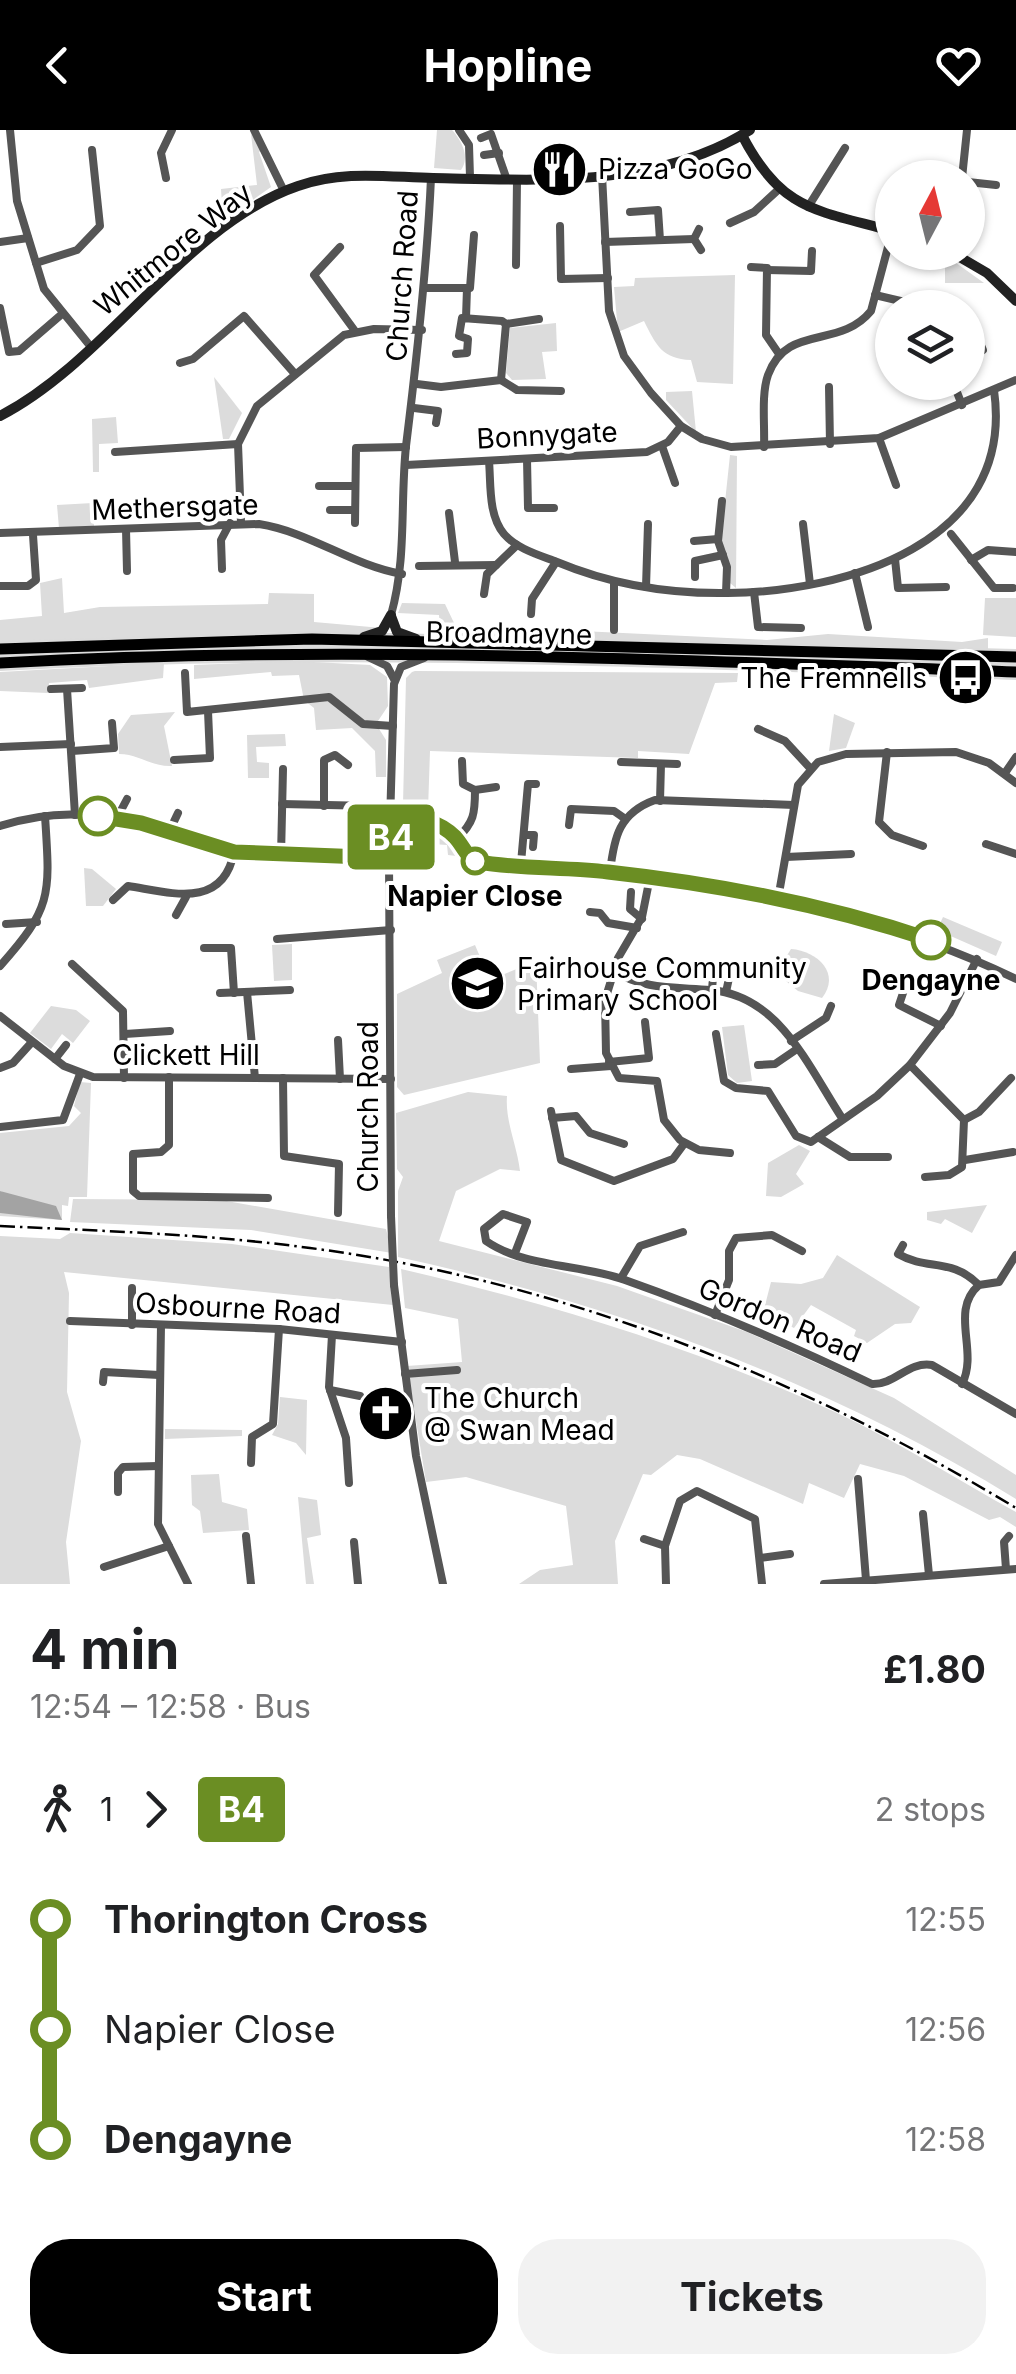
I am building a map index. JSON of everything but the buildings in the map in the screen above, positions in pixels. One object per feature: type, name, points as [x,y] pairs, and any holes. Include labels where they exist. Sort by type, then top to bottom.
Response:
[{"type":"main road","name":"Broadmayne","points":[[0,649],[156,641],[348,640],[1016,657]]},
{"type":"main road","name":"Broadmayne","points":[[0,663],[187,654],[350,654],[1016,672]]},
{"type":"street","points":[[10,130],[16,200],[44,289],[91,346]]},
{"type":"street","points":[[166,178],[161,153],[172,130]]},
{"type":"street","points":[[254,130],[284,191]]},
{"type":"street","points":[[459,130],[469,146],[470,178]]},
{"type":"street","points":[[965,160],[967,130]]},
{"type":"street","points":[[746,132],[778,190],[808,207],[875,227]]},
{"type":"street","name":"Whitmore Way","points":[[0,416],[34,396],[238,217],[284,191],[347,175],[512,180],[602,175],[681,162],[746,132]]},
{"type":"street","points":[[481,138],[491,134],[512,180],[516,265]]},
{"type":"street","points":[[808,207],[845,148]]},
{"type":"street","points":[[36,262],[78,250],[100,226],[92,150]]},
{"type":"street","points":[[484,155],[499,152]]},
{"type":"street","points":[[0,164],[13,163]]},
{"type":"street","points":[[602,175],[608,311],[624,356],[681,426],[720,446],[830,444],[880,438],[1016,380]]},
{"type":"street","name":"Church Road","points":[[392,614],[402,574],[406,446],[417,384],[431,178]]},
{"type":"street","points":[[985,184],[996,186]]},
{"type":"street","points":[[730,223],[754,212],[778,190]]},
{"type":"street","points":[[630,212],[658,210],[660,240]]},
{"type":"street","points":[[560,226],[561,279],[608,278]]},
{"type":"street","points":[[694,239],[699,228]]},
{"type":"street","points":[[425,288],[472,286],[474,234]]},
{"type":"street","points":[[0,242],[28,238]]},
{"type":"street","points":[[605,242],[694,239]]},
{"type":"street","points":[[694,239],[700,250]]},
{"type":"street","points":[[340,248],[314,275],[355,331]]},
{"type":"street","points":[[752,267],[811,271],[812,252]]},
{"type":"street","points":[[766,270],[766,335],[780,354]]},
{"type":"street","points":[[982,270],[1016,301]]},
{"type":"street","points":[[466,318],[467,288]]},
{"type":"street","points":[[764,447],[767,378],[780,354],[808,338],[851,330],[870,310],[875,295]]},
{"type":"street","points":[[0,308],[9,352],[19,352],[62,314]]},
{"type":"street","points":[[242,308],[295,374]]},
{"type":"street","points":[[180,363],[193,358],[241,318],[249,317]]},
{"type":"street","points":[[456,354],[467,353],[468,339],[459,336],[460,320],[506,324],[539,319]]},
{"type":"street","points":[[501,380],[506,324]]},
{"type":"street","points":[[222,569],[220,540],[235,522],[238,444],[257,406],[334,342],[355,331],[422,330]]},
{"type":"street","points":[[417,384],[441,387],[501,380],[517,390],[561,392]]},
{"type":"street","points":[[828,387],[830,444]]},
{"type":"street","points":[[994,390],[1002,414],[1002,452]]},
{"type":"street","points":[[960,400],[962,405]]},
{"type":"street","points":[[414,408],[438,411],[436,423]]},
{"type":"street","points":[[675,483],[662,446],[681,426]]},
{"type":"street","points":[[880,438],[896,484]]},
{"type":"street","points":[[355,523],[355,486],[362,442],[406,446]]},
{"type":"street","points":[[114,452],[238,444]]},
{"type":"street","name":"Bonnygate","points":[[406,465],[648,452],[662,446]]},
{"type":"street","points":[[527,459],[528,508],[554,508]]},
{"type":"street","points":[[489,460],[495,517],[517,545],[614,582],[646,587],[726,593],[810,584],[895,559],[951,534],[966,522]]},
{"type":"street","points":[[319,486],[355,486]]},
{"type":"street","points":[[722,501],[718,539],[726,593]]},
{"type":"street","points":[[330,510],[355,510]]},
{"type":"street","points":[[449,514],[456,562]]},
{"type":"street","name":"Methersgate","points":[[0,533],[33,535],[235,522],[290,530],[364,565],[402,574]]},
{"type":"street","points":[[646,587],[648,524]]},
{"type":"street","points":[[803,524],[810,584]]},
{"type":"street","points":[[126,530],[127,570]]},
{"type":"street","points":[[951,534],[994,588],[1013,588]]},
{"type":"street","points":[[0,586],[28,586],[36,580],[33,535]]},
{"type":"street","points":[[694,540],[718,539]]},
{"type":"street","points":[[484,594],[486,576],[517,545]]},
{"type":"street","points":[[971,560],[988,550],[1016,552]]},
{"type":"street","points":[[695,577],[695,561],[723,555]]},
{"type":"street","points":[[895,559],[898,588],[946,587]]},
{"type":"street","points":[[419,566],[456,562],[496,565]]},
{"type":"street","points":[[532,614],[532,599],[556,562]]},
{"type":"street","points":[[855,573],[868,627]]},
{"type":"street","points":[[614,582],[614,630]]},
{"type":"street","points":[[754,592],[758,628],[801,628]]},
{"type":"street","points":[[348,640],[379,633],[392,614]]},
{"type":"street","points":[[392,614],[397,632],[426,642]]},
{"type":"street","points":[[350,654],[383,662],[394,684]]},
{"type":"street","points":[[394,684],[404,664],[439,656]]},
{"type":"street","points":[[185,674],[187,712],[320,697],[333,699],[363,724],[393,726]]},
{"type":"street","name":"Church Road","points":[[394,684],[389,858],[394,1285],[416,1456],[443,1584]]},
{"type":"street","points":[[51,689],[82,688]]},
{"type":"street","points":[[67,690],[75,815]]},
{"type":"street","points":[[174,760],[210,758],[208,711]]},
{"type":"street","points":[[0,747],[114,748],[112,724]]},
{"type":"street","points":[[758,730],[785,742],[810,768]]},
{"type":"street","points":[[887,752],[879,822],[892,835],[924,846]]},
{"type":"street","points":[[778,899],[798,785],[810,768],[830,756],[956,752],[1004,773],[1016,783]]},
{"type":"street","points":[[324,806],[324,760],[336,755],[348,765]]},
{"type":"street","points":[[1004,773],[1016,757]]},
{"type":"street","points":[[462,761],[463,784],[475,790],[496,787]]},
{"type":"street","points":[[622,762],[677,764]]},
{"type":"street","points":[[660,800],[661,764]]},
{"type":"street","points":[[282,856],[283,769]]},
{"type":"street","points":[[536,784],[528,784],[526,835],[520,863],[650,877],[778,899],[888,926],[976,959],[1016,979]]},
{"type":"street","points":[[456,839],[474,820],[475,790]]},
{"type":"street","points":[[118,818],[127,799]]},
{"type":"street","points":[[610,872],[614,840],[624,818],[643,804],[660,800],[794,805]]},
{"type":"street","points":[[282,804],[372,806]]},
{"type":"street","points":[[570,825],[571,809],[614,811],[624,818]]},
{"type":"street","points":[[170,832],[178,813]]},
{"type":"street","points":[[392,815],[429,820],[456,839],[468,857]]},
{"type":"street","points":[[2,961],[37,922],[49,877],[45,816]]},
{"type":"street","points":[[0,826],[45,816],[118,818],[234,852],[389,858]]},
{"type":"street","points":[[526,835],[534,835],[533,847]]},
{"type":"street","points":[[986,844],[1016,854]]},
{"type":"street","points":[[176,915],[186,897],[222,879],[234,852]]},
{"type":"street","points":[[786,857],[851,854]]},
{"type":"street","points":[[650,877],[639,924],[613,970],[605,1000],[610,1064],[622,1080],[657,1081],[664,1120],[684,1144],[730,1153]]},
{"type":"street","points":[[114,900],[128,886],[186,897]]},
{"type":"street","points":[[630,892],[630,909],[639,924]]},
{"type":"street","points":[[590,912],[600,913],[608,923],[639,924]]},
{"type":"street","points":[[6,924],[37,922]]},
{"type":"street","points":[[276,939],[391,930]]},
{"type":"street","points":[[204,948],[231,948],[234,993]]},
{"type":"street","points":[[716,1034],[724,1082],[736,1088],[768,1091],[798,1138],[811,1142],[877,1096],[910,1066],[942,1026],[976,959]]},
{"type":"street","points":[[72,964],[120,1005],[124,1078]]},
{"type":"street","points":[[712,990],[714,964]]},
{"type":"street","points":[[726,992],[731,969]]},
{"type":"street","points":[[613,970],[650,985],[726,992],[768,1012],[794,1044],[842,1118]]},
{"type":"street","points":[[906,984],[899,1005],[942,1026]]},
{"type":"street","points":[[220,993],[290,990]]},
{"type":"street","points":[[246,992],[255,1078]]},
{"type":"street","points":[[758,1065],[775,1064],[826,1018],[831,1006]]},
{"type":"street","name":"Clickett Hill","points":[[0,1016],[80,1074],[124,1078],[390,1079]]},
{"type":"street","points":[[571,1069],[649,1058],[645,1022]]},
{"type":"street","points":[[124,1034],[170,1031]]},
{"type":"street","points":[[338,1040],[340,1078]]},
{"type":"street","points":[[0,1068],[14,1064],[32,1042]]},
{"type":"street","points":[[55,1059],[66,1044]]},
{"type":"street","points":[[910,1066],[964,1120],[965,1160]]},
{"type":"street","points":[[0,1128],[64,1120],[80,1074]]},
{"type":"street","points":[[168,1078],[169,1146],[161,1152],[134,1154],[133,1191],[139,1196],[268,1198]]},
{"type":"street","points":[[284,1078],[284,1156],[289,1160],[335,1160],[339,1164],[338,1213]]},
{"type":"street","points":[[964,1120],[979,1112],[1011,1078]]},
{"type":"street","points":[[624,1144],[590,1133],[576,1116],[552,1114],[561,1160],[614,1180],[673,1159],[684,1144]]},
{"type":"street","points":[[818,1137],[850,1156],[888,1157]]},
{"type":"street","points":[[925,1177],[954,1173],[965,1160],[1012,1152]]},
{"type":"street","points":[[503,1214],[528,1222],[515,1253],[488,1244],[484,1237],[486,1226],[503,1214]]},
{"type":"street","points":[[621,1278],[640,1246],[682,1232]]},
{"type":"street","points":[[715,1315],[730,1280],[732,1240],[743,1234],[780,1238],[802,1251]]},
{"type":"street","points":[[776,1252],[780,1238]]},
{"type":"street","points":[[902,1245],[898,1254],[917,1264],[946,1262],[979,1285],[1000,1282],[1016,1255]]},
{"type":"street","name":"Gordon Road","points":[[515,1253],[621,1278],[794,1344],[872,1384],[884,1384],[926,1363],[1016,1414]]},
{"type":"street","points":[[962,1384],[971,1363],[965,1311],[979,1285]]},
{"type":"street","points":[[132,1288],[132,1325]]},
{"type":"street","name":"Osbourne Road","points":[[70,1320],[279,1329],[402,1342]]},
{"type":"street","points":[[162,1325],[158,1524],[188,1584]]},
{"type":"street","points":[[251,1463],[252,1437],[273,1424],[279,1329]]},
{"type":"street","points":[[332,1335],[330,1390],[346,1438],[348,1482]]},
{"type":"street","points":[[405,1374],[457,1370]]},
{"type":"street","points":[[104,1382],[104,1372],[158,1376]]},
{"type":"street","points":[[330,1390],[360,1396]]},
{"type":"street","points":[[118,1492],[118,1473],[123,1467],[158,1466]]},
{"type":"street","points":[[858,1479],[866,1580]]},
{"type":"street","points":[[666,1584],[664,1546],[680,1501],[698,1492],[751,1514],[758,1530],[762,1584]]},
{"type":"street","points":[[923,1514],[930,1575]]},
{"type":"street","points":[[246,1536],[251,1584]]},
{"type":"street","points":[[824,1584],[1011,1569],[1004,1542],[1009,1536]]},
{"type":"street","points":[[644,1539],[664,1546]]},
{"type":"street","points":[[354,1542],[358,1584]]},
{"type":"street","points":[[104,1566],[169,1546]]},
{"type":"street","points":[[760,1558],[790,1554]]},
{"type":"shaded area","points":[[437,130],[452,130],[459,139],[465,155],[461,170],[434,168]]},
{"type":"shaded area","points":[[251,134],[263,150],[259,152],[271,187],[223,221],[221,189],[257,185]]},
{"type":"shaded area","points":[[945,270],[966,270],[984,283],[945,283]]},
{"type":"shaded area","points":[[735,275],[733,384],[697,382],[691,360],[667,354],[644,321],[618,332],[614,287],[634,286],[635,278]]},
{"type":"shaded area","points":[[556,323],[557,351],[542,352],[546,379],[512,380],[506,373],[510,328]]},
{"type":"shaded area","points":[[214,377],[242,413],[229,439],[223,439]]},
{"type":"shaded area","points":[[692,391],[696,432],[666,400],[666,392]]},
{"type":"shaded area","points":[[116,417],[118,443],[99,444],[99,472],[93,472],[92,419]]},
{"type":"shaded area","points":[[730,455],[737,456],[736,588],[730,583],[730,565],[721,540]]},
{"type":"shaded area","points":[[93,503],[94,526],[59,528],[57,505]]},
{"type":"shaded area","points":[[62,578],[64,613],[100,607],[268,604],[269,593],[314,594],[314,622],[382,628],[367,633],[281,632],[0,647],[0,620],[42,616],[40,583]]},
{"type":"shaded area","points":[[985,598],[1016,598],[1016,637],[983,635]]},
{"type":"shaded area","points":[[402,603],[445,604],[455,625],[767,640],[828,634],[962,642],[988,638],[988,649],[621,643],[606,639],[451,635],[440,631],[439,615],[398,613]]},
{"type":"shaded area","points":[[295,661],[370,665],[387,677],[388,706],[376,724],[386,740],[386,777],[376,777],[375,751],[352,728],[316,730],[314,708],[304,700],[299,675],[272,676],[271,672],[194,679],[194,665]]},
{"type":"shaded area","points":[[164,663],[163,678],[89,688],[87,680],[49,683],[48,693],[0,691],[0,672]]},
{"type":"shaded area","points":[[412,672],[738,673],[737,682],[715,683],[689,754],[638,751],[638,758],[430,751],[428,810],[403,804],[406,678]]},
{"type":"shaded area","points":[[175,712],[164,726],[172,766],[119,754],[118,734],[131,715]]},
{"type":"shaded area","points":[[834,714],[855,723],[846,748],[829,751]]},
{"type":"shaded area","points":[[285,734],[286,746],[256,747],[257,762],[269,763],[269,778],[248,778],[247,735]]},
{"type":"shaded area","points":[[408,822],[438,831],[458,849],[457,856],[448,855],[447,845],[402,842],[403,825]]},
{"type":"shaded area","points":[[84,868],[92,869],[116,889],[103,906],[86,906]]},
{"type":"shaded area","points":[[943,917],[1002,942],[996,956],[937,930]]},
{"type":"shaded area","points":[[292,944],[292,980],[274,981],[272,945]]},
{"type":"shaded area","points":[[475,945],[490,980],[536,961],[540,1063],[404,1095],[397,1087],[397,994],[442,973],[437,960]]},
{"type":"shaded area","points":[[791,949],[810,954],[824,965],[829,981],[822,998],[798,991],[780,976],[779,968]]},
{"type":"shaded area","points":[[51,1006],[76,1010],[90,1021],[73,1043],[62,1034],[51,1049],[30,1033]]},
{"type":"shaded area","points":[[744,1025],[752,1081],[737,1083],[728,1075],[722,1027]]},
{"type":"shaded area","points":[[80,1082],[91,1083],[87,1197],[69,1197],[68,1206],[62,1205],[62,1220],[0,1216],[0,1195],[12,1196],[0,1191],[0,1133],[69,1126],[81,1113],[74,1106]]},
{"type":"shaded area","points":[[468,1092],[507,1096],[520,1171],[500,1169],[456,1191],[439,1241],[617,1286],[747,1332],[894,1398],[1016,1475],[1016,1499],[869,1418],[718,1352],[561,1298],[398,1257],[398,1191],[403,1177],[397,1169],[396,1113]]},
{"type":"shaded area","points":[[799,1145],[810,1151],[796,1174],[804,1184],[781,1197],[766,1196],[768,1163]]},
{"type":"shaded area","points":[[0,1191],[56,1206],[62,1220],[0,1213]]},
{"type":"shaded area","points":[[73,1199],[221,1200],[386,1229],[392,1253],[251,1230],[70,1222]]},
{"type":"shaded area","points":[[987,1205],[972,1233],[945,1219],[941,1224],[927,1220],[927,1212]]},
{"type":"shaded area","points":[[70,1233],[232,1244],[389,1267],[393,1305],[64,1272],[69,1293],[67,1392],[81,1441],[66,1542],[70,1584],[0,1584],[0,1236],[60,1239]]},
{"type":"shaded area","points":[[837,1255],[920,1307],[911,1323],[895,1324],[867,1343],[854,1336],[856,1330],[811,1305],[794,1328],[763,1313],[771,1282],[801,1284],[823,1278]]},
{"type":"shaded area","points":[[401,1269],[622,1330],[782,1389],[881,1435],[1016,1512],[1016,1527],[1000,1517],[989,1520],[904,1476],[860,1464],[844,1498],[809,1483],[803,1504],[700,1459],[677,1455],[651,1475],[643,1474],[615,1541],[618,1584],[519,1584],[540,1570],[573,1565],[566,1506],[466,1477],[426,1482],[407,1366],[462,1362],[458,1319],[405,1308]]},
{"type":"shaded area","points":[[280,1397],[307,1400],[306,1455],[296,1443],[272,1435],[278,1424]]},
{"type":"shaded area","points":[[165,1429],[242,1430],[242,1436],[165,1439]]},
{"type":"shaded area","points":[[219,1474],[222,1502],[247,1509],[249,1530],[203,1533],[200,1511],[192,1505],[191,1475]]},
{"type":"shaded area","points":[[298,1497],[317,1500],[321,1535],[307,1538],[314,1584],[306,1584]]},
{"type":"railway","points":[[0,1226],[271,1243],[404,1263],[497,1284],[587,1310],[764,1377],[850,1417],[1016,1508]]},
{"type":"bus line","name":"B4","points":[[98,816],[141,823],[234,852],[389,858],[392,815],[421,818],[449,831],[468,857],[478,862],[610,872],[778,899],[840,912],[931,940]]},
{"type":"place","name":"Pizza GoGo","points":[[559,169]]},
{"type":"place","name":"The Fremnells","points":[[966,678]]},
{"type":"place","name":"Napier Close","points":[[475,861]]},
{"type":"place","name":"Dengayne","points":[[931,940]]},
{"type":"place","name":"Fairhouse Community Primary School","points":[[478,984]]},
{"type":"place","name":"The Church @ Swan Mead","points":[[385,1414]]}]
